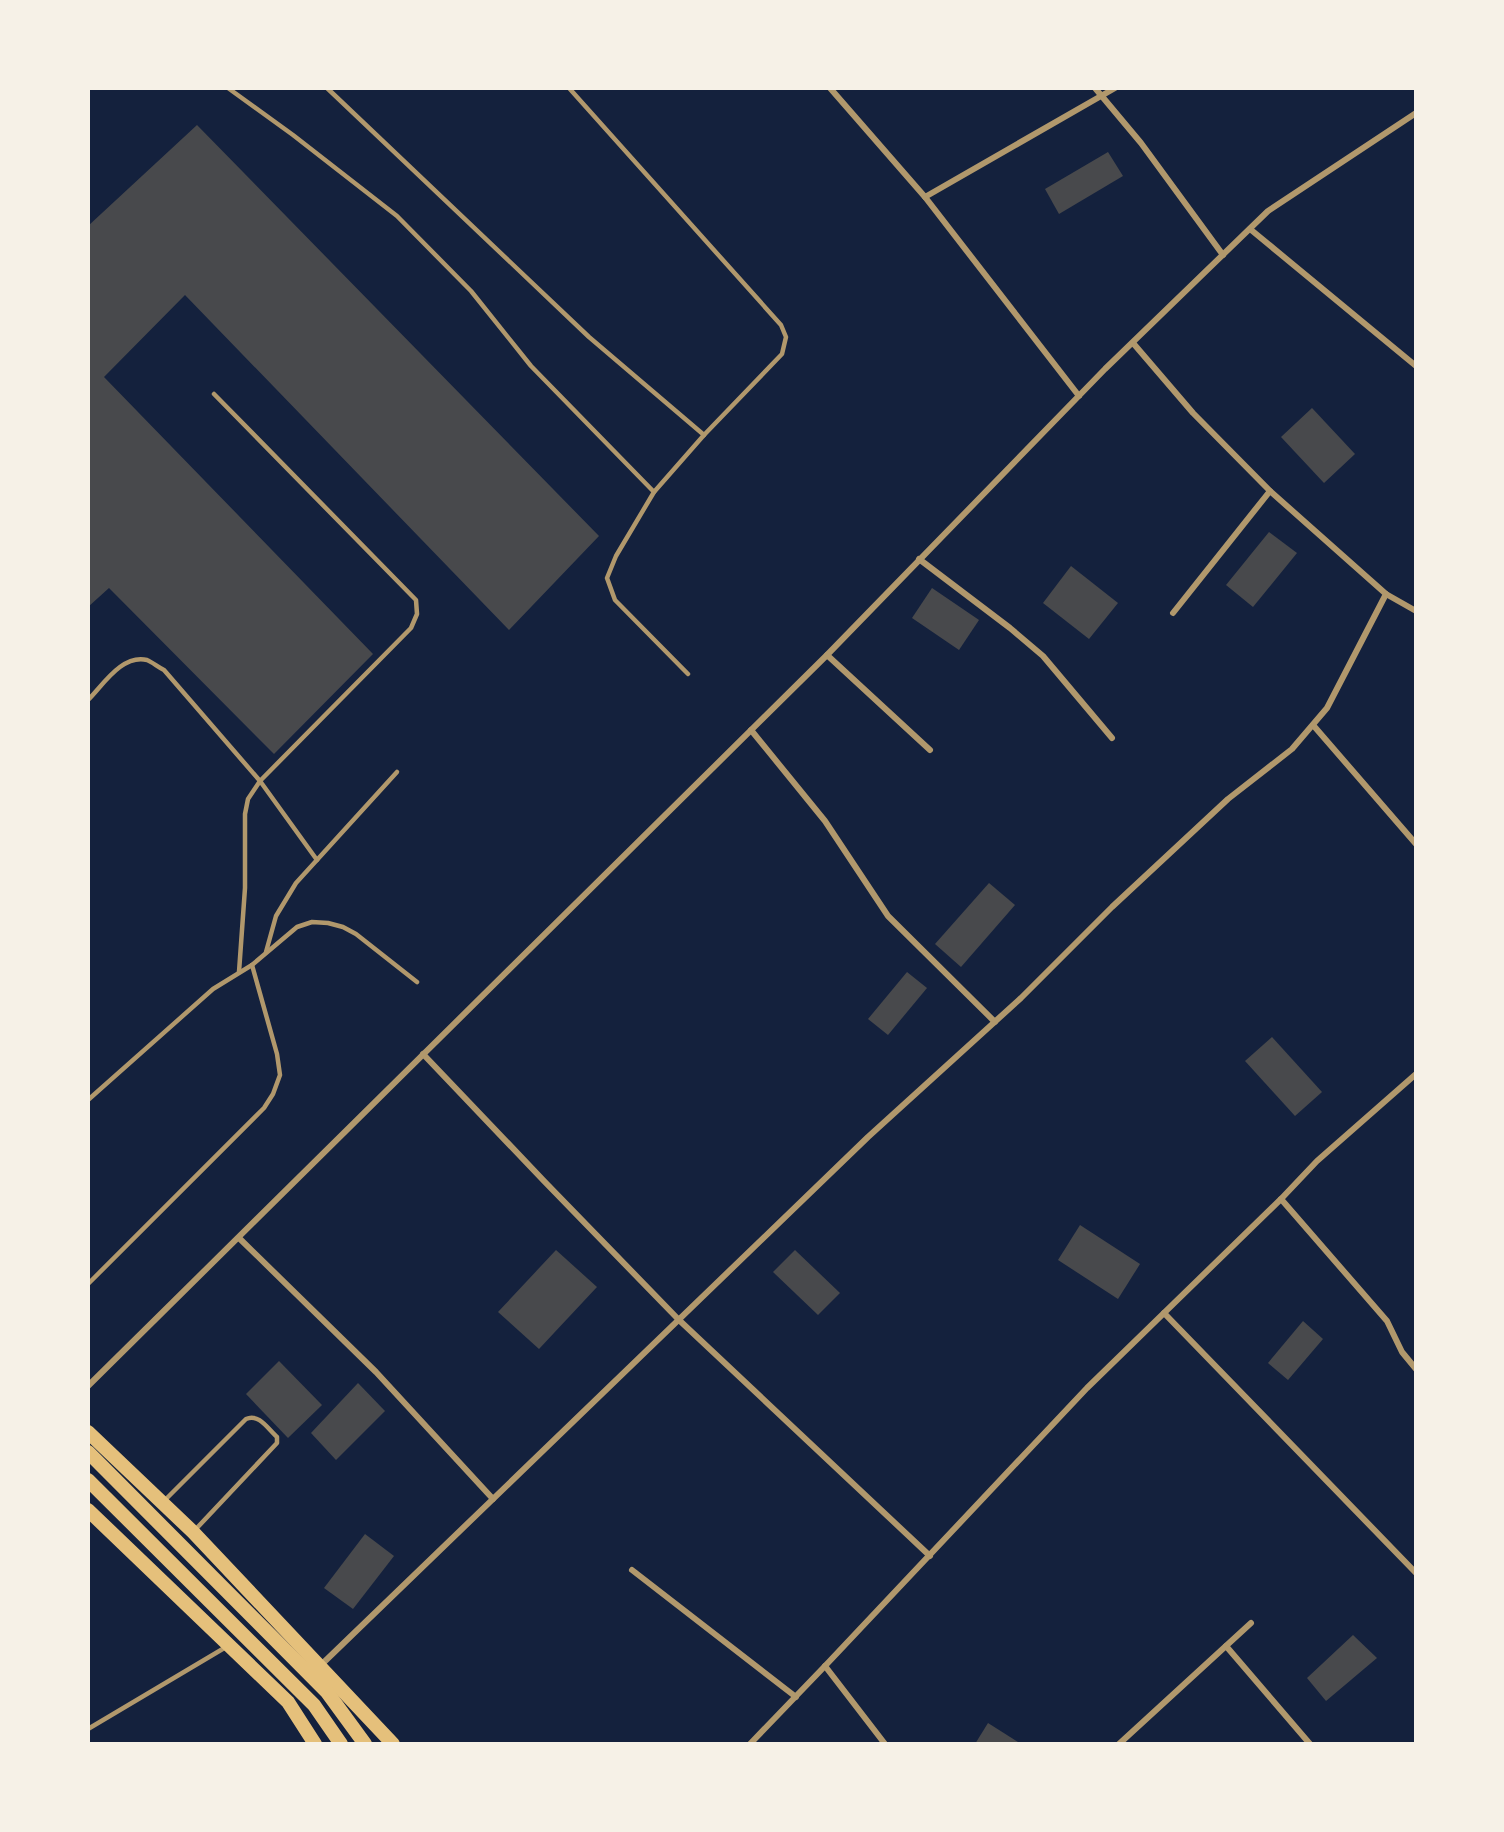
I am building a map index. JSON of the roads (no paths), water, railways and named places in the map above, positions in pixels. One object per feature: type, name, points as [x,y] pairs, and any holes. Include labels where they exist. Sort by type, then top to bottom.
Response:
[{"type":"highway","points":[[88,1432],[193,1532],[393,1743]]},
{"type":"highway","points":[[88,1452],[327,1692],[365,1743]]},
{"type":"highway","points":[[88,1480],[314,1705],[341,1743]]},
{"type":"highway","points":[[88,1510],[288,1702],[315,1743]]},
{"type":"street","points":[[830,88],[925,197],[1079,396]]},
{"type":"street","points":[[1095,88],[1141,143],[1223,255]]},
{"type":"street","points":[[925,197],[1103,97],[1115,88]]},
{"type":"street","points":[[88,1386],[751,730],[1079,396],[1250,229],[1268,212],[1416,112]]},
{"type":"street","points":[[1250,229],[1416,366]]},
{"type":"street","points":[[1132,343],[1193,413],[1270,491],[1386,594],[1416,611]]},
{"type":"street","points":[[1173,613],[1270,491]]},
{"type":"street","points":[[919,559],[1026,641],[1042,656],[1112,738]]},
{"type":"street","points":[[321,1665],[868,1137],[995,1022],[1128,892],[1228,799],[1292,749],[1327,708],[1386,594]]},
{"type":"street","points":[[826,655],[930,750]]},
{"type":"street","points":[[1312,725],[1416,844]]},
{"type":"street","points":[[751,730],[825,821],[888,916],[995,1022]]},
{"type":"street","points":[[423,1054],[679,1320],[930,1556]]},
{"type":"street","points":[[750,1743],[1087,1388],[1317,1161],[1416,1074]]},
{"type":"street","points":[[1281,1199],[1388,1321],[1402,1352],[1416,1369]]},
{"type":"street","points":[[239,1238],[376,1372],[493,1499]]},
{"type":"street","points":[[1164,1313],[1416,1573]]},
{"type":"street","points":[[633,1570],[796,1697]]},
{"type":"street","points":[[1119,1743],[1251,1623]]},
{"type":"street","points":[[1226,1646],[1310,1743]]},
{"type":"street","points":[[825,1666],[885,1743]]},
{"type":"lane","points":[[228,88],[397,216],[471,291],[531,366],[654,492]]},
{"type":"lane","points":[[327,88],[589,337],[704,435]]},
{"type":"lane","points":[[568,88],[781,325],[786,337],[782,354],[704,435],[654,492],[616,556],[607,578],[615,600],[688,674]]},
{"type":"lane","points":[[214,394],[416,600],[417,614],[411,628],[260,781],[248,799],[245,814],[245,888],[239,972]]},
{"type":"lane","points":[[88,700],[123,664],[134,660],[148,660],[164,670],[260,781],[317,860]]},
{"type":"lane","points":[[265,955],[276,916],[285,898],[397,772]]},
{"type":"lane","points":[[88,1101],[213,989],[252,965],[297,927],[312,922],[328,922],[356,934],[417,982]]},
{"type":"lane","points":[[88,1284],[264,1108],[273,1094],[280,1075],[277,1054],[252,965]]},
{"type":"lane","points":[[162,1503],[246,1419],[251,1416],[256,1417],[277,1437],[278,1443],[193,1532]]},
{"type":"lane","points":[[88,1729],[228,1645]]}]
